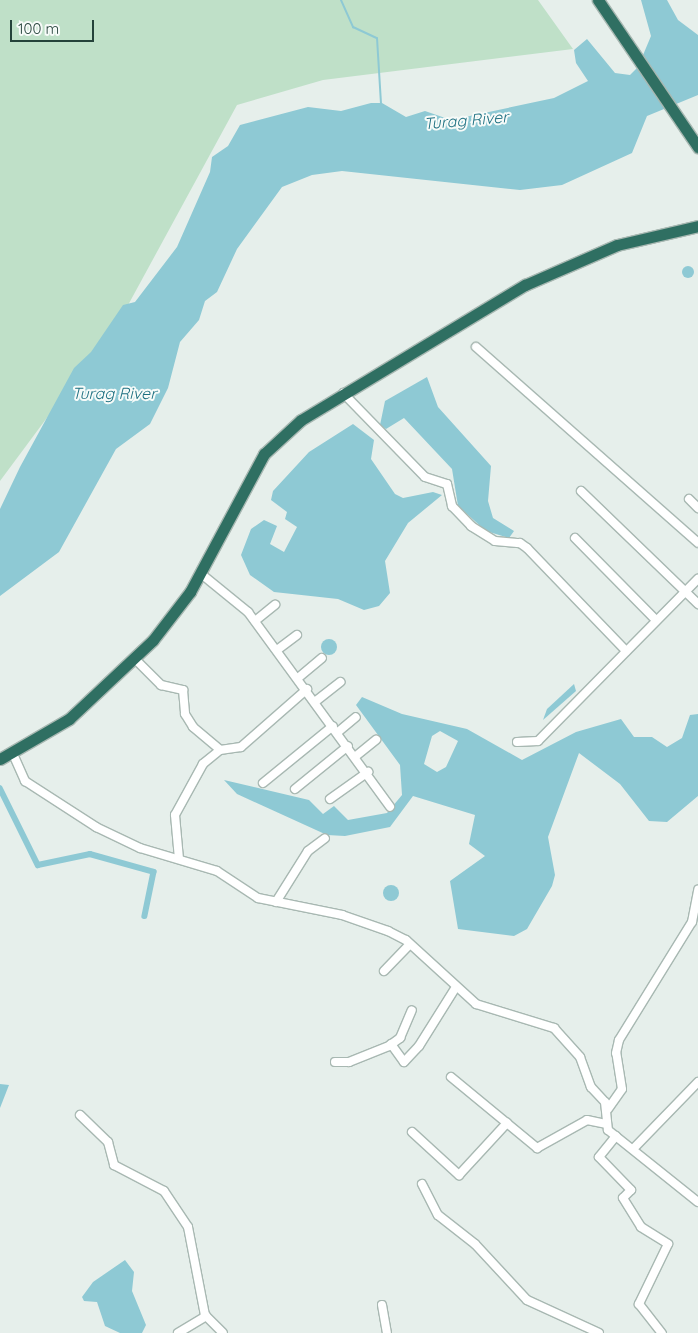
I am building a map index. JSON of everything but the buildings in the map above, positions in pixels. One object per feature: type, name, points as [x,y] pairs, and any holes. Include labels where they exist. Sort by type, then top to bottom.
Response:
[{"type":"highway","points":[[598,0],[698,147]]},
{"type":"highway","points":[[6,756],[69,719],[135,659],[171,618],[200,573],[264,454],[301,420],[525,285],[617,245],[697,226]]},
{"type":"street","points":[[476,347],[698,543]]},
{"type":"street","points":[[343,393],[425,477],[447,484],[452,506],[471,526],[495,541],[520,543],[527,548],[626,651]]},
{"type":"street","points":[[581,491],[684,593],[698,604]]},
{"type":"street","points":[[689,499],[698,508]]},
{"type":"street","points":[[574,538],[656,620]]},
{"type":"street","points":[[200,573],[255,621],[368,772],[390,807]]},
{"type":"street","points":[[517,742],[538,741],[656,620],[698,580]]},
{"type":"street","points":[[255,621],[275,605]]},
{"type":"street","points":[[277,650],[297,635]]},
{"type":"street","points":[[298,678],[322,658]]},
{"type":"street","points":[[135,659],[161,686],[183,690],[185,714],[193,727],[220,750]]},
{"type":"street","points":[[316,701],[340,682]]},
{"type":"street","points":[[180,859],[175,814],[203,764],[220,750],[240,747],[307,689]]},
{"type":"street","points":[[263,783],[335,729],[356,717]]},
{"type":"street","points":[[356,756],[376,740]]},
{"type":"street","points":[[295,789],[348,746]]},
{"type":"street","points":[[6,756],[25,781],[72,813],[140,848],[180,859],[228,876],[258,898],[350,917],[410,944],[476,1004],[524,1015],[564,1035],[608,1109]]},
{"type":"street","points":[[330,799],[368,772]]},
{"type":"street","points":[[276,902],[308,851],[325,838]]},
{"type":"street","points":[[606,1124],[608,1109],[622,1089],[616,1053],[619,1040],[692,922],[698,890]]},
{"type":"street","points":[[384,971],[410,944]]},
{"type":"street","points":[[391,1044],[404,1062],[419,1046],[456,987]]},
{"type":"street","points":[[335,1062],[349,1062],[391,1044],[400,1038],[412,1010]]},
{"type":"street","points":[[451,1077],[537,1148],[587,1120],[606,1124],[616,1136],[634,1148],[698,1202]]},
{"type":"street","points":[[634,1148],[698,1082]]},
{"type":"street","points":[[80,1115],[108,1142],[114,1164],[164,1191],[188,1226],[206,1316],[223,1333]]},
{"type":"street","points":[[412,1132],[459,1175],[507,1123]]},
{"type":"street","points":[[616,1136],[599,1157],[631,1190],[623,1198],[641,1227],[668,1244],[639,1304],[662,1333]]},
{"type":"street","points":[[422,1184],[438,1215],[475,1244],[527,1300],[599,1333]]},
{"type":"street","points":[[382,1305],[387,1333]]},
{"type":"street","points":[[178,1333],[206,1316]]},
{"type":"green space","points":[[0,0],[538,0],[573,49],[323,80],[237,105],[121,318],[0,481]]},
{"type":"water","name":"Turag River","points":[[641,0],[667,0],[678,20],[698,35],[698,95],[647,116],[632,153],[562,185],[520,190],[342,171],[312,175],[282,187],[237,249],[217,292],[205,301],[199,320],[180,342],[168,388],[150,424],[116,449],[59,552],[0,596],[0,509],[20,467],[74,368],[91,352],[123,305],[135,302],[177,247],[210,172],[212,157],[228,146],[240,125],[308,107],[341,111],[371,103],[382,103],[406,117],[425,111],[451,120],[554,98],[588,81],[576,63],[574,50],[587,39],[615,73],[630,75],[638,67],[651,36]]},
{"type":"water","points":[[688,266],[694,272],[688,278],[682,272]]},
{"type":"water","points":[[427,377],[438,407],[491,466],[488,501],[493,518],[514,531],[509,538],[486,531],[458,506],[452,469],[404,418],[386,429],[380,425],[385,401]]},
{"type":"water","points":[[353,424],[374,440],[371,459],[395,494],[403,498],[433,492],[442,495],[408,523],[385,561],[390,593],[379,606],[364,610],[338,599],[274,592],[250,575],[241,555],[251,529],[264,520],[277,526],[270,544],[284,552],[297,527],[285,519],[287,512],[271,500],[273,491],[309,452]]},
{"type":"water","points":[[326,639],[332,639],[337,644],[335,653],[326,655],[321,650],[321,644]]},
{"type":"water","points":[[574,684],[576,691],[543,720],[547,709]]},
{"type":"water","points":[[362,697],[402,714],[467,729],[522,760],[576,732],[621,719],[634,737],[652,737],[667,747],[682,738],[690,715],[698,714],[698,796],[667,822],[649,821],[620,784],[579,753],[548,837],[555,875],[552,886],[527,929],[514,936],[458,929],[450,881],[485,856],[469,844],[475,815],[413,796],[390,827],[345,836],[327,835],[237,794],[224,780],[309,800],[323,814],[334,806],[348,820],[387,813],[402,795],[400,765],[356,705]],"holes":[[[440,731],[458,741],[446,767],[437,772],[424,764],[432,736]]]},
{"type":"water","points":[[388,885],[394,885],[399,890],[397,899],[388,901],[383,896],[383,890]]},
{"type":"water","points":[[0,1084],[9,1085],[0,1108]]},
{"type":"water","points":[[125,1260],[134,1272],[132,1291],[146,1325],[142,1333],[120,1333],[105,1326],[97,1302],[84,1301],[82,1297],[93,1282]]},
{"type":"waterway","points":[[341,0],[353,27],[377,38],[381,104]]},
{"type":"waterway","points":[[0,788],[38,865],[90,854],[154,872],[145,916]]}]
